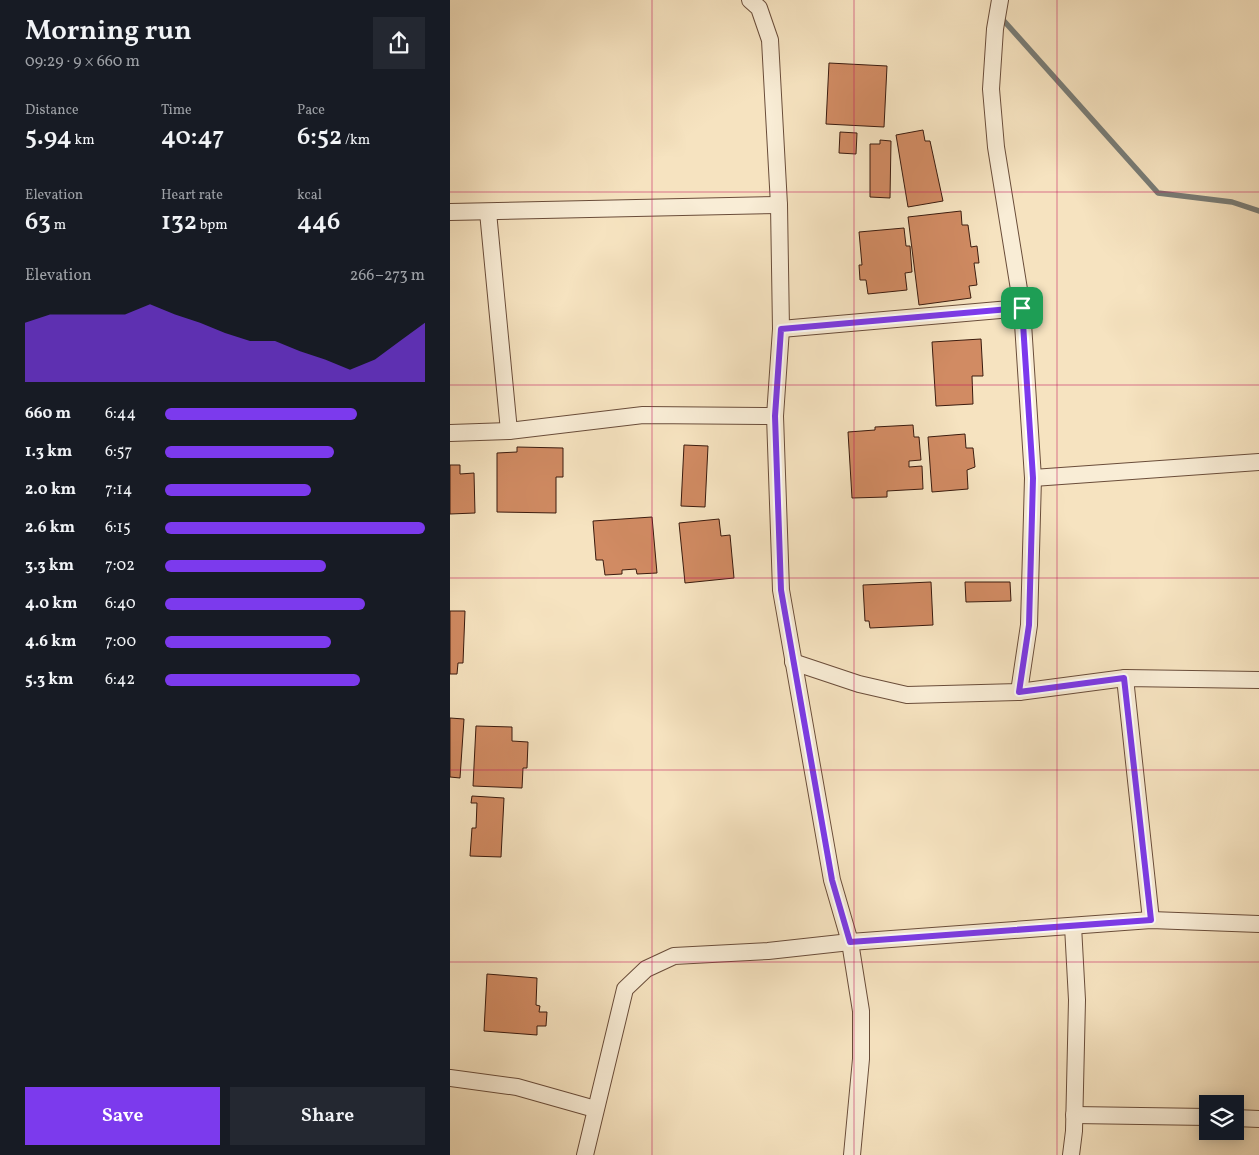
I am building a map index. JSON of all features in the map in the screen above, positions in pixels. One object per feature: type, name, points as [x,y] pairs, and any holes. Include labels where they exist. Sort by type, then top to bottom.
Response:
[{"type":"street","points":[[750,0],[758,8],[770,40],[779,205],[781,329],[775,416],[781,590],[832,880],[850,942],[861,1011],[861,1059],[852,1155]]},
{"type":"street","points":[[1000,0],[995,29],[991,89],[996,147],[1022,308],[1033,478],[1029,625],[1019,692]]},
{"type":"street","points":[[450,212],[779,205]]},
{"type":"street","points":[[488,212],[509,431]]},
{"type":"street","points":[[781,329],[1022,308]]},
{"type":"street","points":[[450,433],[509,431],[643,415],[775,416]]},
{"type":"street","points":[[1033,478],[1259,462]]},
{"type":"street","points":[[793,662],[858,684],[907,695],[1019,692],[1124,678],[1259,680]]},
{"type":"street","points":[[1124,678],[1151,920]]},
{"type":"street","points":[[585,1155],[625,989],[646,969],[674,956],[768,951],[850,942],[1151,920],[1259,924]]},
{"type":"street","points":[[1071,1155],[1077,1000],[1073,926]]},
{"type":"street","points":[[450,1078],[517,1087],[595,1109]]},
{"type":"street","points":[[1074,1115],[1199,1117]]},
{"type":"street","points":[[1244,1119],[1259,1120]]},
{"type":"building","points":[[829,63],[887,66],[884,127],[826,124]]},
{"type":"building","points":[[923,130],[925,141],[930,141],[943,201],[908,207],[896,135]]},
{"type":"building","points":[[840,132],[857,133],[856,154],[839,153]]},
{"type":"building","points":[[880,140],[891,141],[890,198],[870,197],[870,144],[880,144]]},
{"type":"building","points":[[961,211],[962,225],[968,225],[971,247],[977,246],[979,263],[974,263],[977,285],[969,286],[971,298],[919,305],[908,217]]},
{"type":"building","points":[[904,228],[906,246],[910,246],[912,272],[905,273],[907,290],[868,294],[866,280],[860,280],[859,265],[862,265],[859,232]]},
{"type":"building","points":[[981,339],[983,376],[972,376],[973,404],[936,406],[932,342]]},
{"type":"building","points":[[913,425],[914,437],[919,437],[921,460],[909,461],[909,467],[922,466],[923,489],[887,491],[887,497],[852,498],[848,432],[875,430],[875,427]]},
{"type":"building","points":[[965,434],[966,448],[973,448],[975,467],[967,470],[968,489],[932,492],[928,437]]},
{"type":"building","points":[[684,445],[708,446],[705,507],[681,506]]},
{"type":"building","points":[[517,447],[563,448],[563,477],[556,477],[556,513],[497,512],[497,453],[517,452]]},
{"type":"building","points":[[450,465],[460,465],[460,474],[474,473],[475,513],[450,514]]},
{"type":"building","points":[[652,517],[657,573],[637,574],[636,569],[622,570],[622,574],[605,575],[603,560],[596,560],[593,521]]},
{"type":"building","points":[[719,519],[721,536],[730,535],[734,578],[685,583],[679,523]]},
{"type":"building","points":[[931,582],[933,625],[870,628],[869,621],[865,621],[863,585]]},
{"type":"building","points":[[965,582],[1010,582],[1011,601],[966,602]]},
{"type":"building","points":[[450,611],[465,611],[463,663],[458,663],[457,674],[450,674]]},
{"type":"building","points":[[450,718],[464,719],[460,778],[450,777]]},
{"type":"building","points":[[476,726],[512,727],[512,741],[528,742],[527,768],[523,768],[522,788],[473,786]]},
{"type":"building","points":[[472,796],[504,798],[501,857],[470,856],[472,828],[476,828],[477,803],[471,803]]},
{"type":"building","points":[[487,974],[537,978],[536,1005],[540,1006],[539,1012],[547,1012],[546,1026],[537,1026],[537,1035],[484,1031]]},
{"type":"waterway","points":[[1001,16],[1158,193],[1232,202],[1259,211]]},
{"type":"route","points":[[1022,308],[1033,478],[1029,625],[1019,692],[1124,678],[1151,920],[850,942],[832,880],[781,590],[775,416],[781,329],[1022,308]]}]
